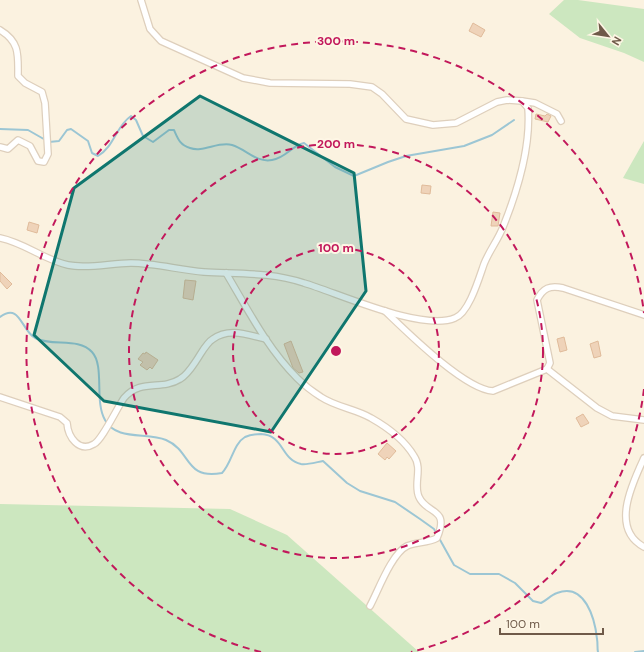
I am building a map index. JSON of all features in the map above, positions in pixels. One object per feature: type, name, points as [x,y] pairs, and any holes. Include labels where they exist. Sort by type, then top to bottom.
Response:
[{"type":"street","points":[[141,0],[150,29],[161,41],[243,78],[270,83],[350,84],[372,86],[382,94],[406,119],[433,125],[456,123],[498,102],[507,100],[535,103],[558,114],[561,121]]},
{"type":"street","points":[[0,30],[15,42],[18,55],[18,76],[25,83],[42,92],[45,102],[48,154],[44,162],[38,161],[30,146],[18,140],[8,149],[0,147]]},
{"type":"street","points":[[0,238],[26,246],[68,265],[81,266],[132,263],[202,272],[262,274],[303,282],[383,309],[424,320],[449,320],[458,317],[470,300],[485,261],[503,228],[518,181],[529,123],[528,108],[522,101]]},
{"type":"street","points":[[226,273],[266,339],[297,378],[322,398],[371,418],[397,437],[414,456],[419,465],[418,494],[420,499],[439,514],[442,527],[437,538],[427,543],[408,546],[398,552],[370,606]]},
{"type":"street","points":[[383,309],[441,362],[460,376],[486,391],[493,391],[547,370],[550,363],[537,300],[540,293],[546,288],[553,285],[644,315]]},
{"type":"street","points":[[0,397],[60,417],[67,423],[67,431],[76,444],[86,447],[96,444],[124,398],[134,389],[148,385],[165,384],[180,379],[186,374],[212,339],[230,332],[266,339]]},
{"type":"street","points":[[547,370],[597,408],[612,416],[644,420]]},
{"type":"street","points":[[644,458],[626,504],[625,520],[633,537],[644,547]]},
{"type":"highlighted area","points":[[200,96],[354,173],[366,291],[271,432],[104,401],[34,335],[74,188]]},
{"type":"green space","points":[[564,0],[578,0],[644,9],[644,62],[624,53],[580,38],[549,14]]},
{"type":"green space","points":[[644,141],[644,184],[623,178]]},
{"type":"green space","points":[[0,504],[230,509],[287,535],[419,652],[0,652]]},
{"type":"building","points":[[473,23],[485,30],[481,37],[469,31]]},
{"type":"building","points":[[536,114],[545,116],[547,114],[551,116],[548,122],[535,119]]},
{"type":"building","points":[[422,185],[431,186],[430,194],[421,193]]},
{"type":"building","points":[[493,212],[500,213],[498,226],[491,226]]},
{"type":"building","points":[[29,222],[39,225],[37,233],[27,230]]},
{"type":"building","points":[[0,272],[12,284],[7,289],[0,281]]},
{"type":"building","points":[[185,280],[196,281],[193,300],[183,298]]},
{"type":"building","points":[[564,337],[567,350],[560,352],[557,339]]},
{"type":"building","points":[[291,341],[303,372],[299,373],[293,368],[284,344]]},
{"type":"building","points":[[598,341],[601,356],[594,358],[590,344]]},
{"type":"building","points":[[146,352],[158,360],[152,369],[150,367],[147,370],[140,365],[143,362],[138,359],[143,353],[145,354]]},
{"type":"building","points":[[583,414],[589,423],[581,427],[576,418]]},
{"type":"building","points":[[387,443],[396,451],[389,459],[387,457],[385,460],[378,454]]},
{"type":"waterway","points":[[0,129],[28,130],[49,142],[59,141],[67,130],[71,129],[88,141],[92,153],[98,156],[108,147],[122,125],[131,116],[136,120],[143,136],[153,142],[169,130],[174,130],[178,139],[190,148],[200,149],[227,144],[242,149],[256,158],[266,160],[277,159],[304,143],[335,167],[354,176],[406,156],[464,146],[492,135],[514,120]]},
{"type":"waterway","points":[[0,317],[7,313],[12,313],[20,319],[26,329],[35,338],[42,341],[73,343],[86,347],[92,352],[96,358],[98,366],[100,403],[102,412],[110,427],[116,431],[166,440],[180,451],[194,469],[210,474],[222,473],[238,444],[245,437],[257,434],[269,435],[294,462],[309,464],[323,461],[347,483],[360,491],[395,502],[420,519],[434,529],[454,565],[470,574],[499,574],[515,583],[533,601],[541,603],[557,593],[567,591],[575,593],[587,604],[591,613],[596,631],[598,652]]},
{"type":"waterway","points":[[635,652],[644,651]]}]
